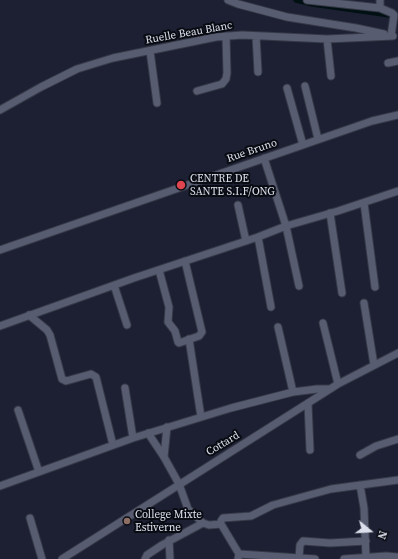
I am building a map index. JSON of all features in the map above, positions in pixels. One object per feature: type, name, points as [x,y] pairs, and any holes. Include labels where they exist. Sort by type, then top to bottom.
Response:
[{"type":"street","points":[[228,0],[287,17],[356,28],[394,36],[394,15],[392,12],[380,8],[350,3],[307,0]]},
{"type":"street","points":[[380,0],[380,8]]},
{"type":"street","name":"Ruelle Beau Blanc","points":[[0,110],[77,68],[150,50],[226,36],[242,35],[327,40],[394,36]]},
{"type":"street","points":[[197,91],[222,84],[226,79],[226,36]]},
{"type":"street","points":[[256,36],[258,72]]},
{"type":"street","points":[[327,40],[331,76]]},
{"type":"street","points":[[150,50],[158,103]]},
{"type":"street","points":[[388,63],[398,62]]},
{"type":"street","points":[[305,86],[318,139]]},
{"type":"street","points":[[287,88],[303,145]]},
{"type":"street","name":"Rue Bruno","points":[[0,250],[318,139],[372,121],[398,115]]},
{"type":"street","points":[[264,158],[286,226],[299,286]]},
{"type":"street","points":[[0,326],[286,226],[364,203],[398,191]]},
{"type":"street","points":[[364,203],[375,286]]},
{"type":"street","points":[[238,205],[246,241]]},
{"type":"street","points":[[330,213],[342,293]]},
{"type":"street","points":[[258,237],[271,307]]},
{"type":"street","points":[[158,270],[168,308],[169,324],[175,331],[178,342],[199,336],[202,332],[185,261]]},
{"type":"street","points":[[114,285],[127,325]]},
{"type":"street","points":[[364,303],[374,365]]},
{"type":"street","points":[[30,315],[47,330],[50,335],[62,379],[66,381],[91,374],[96,377],[113,445]]},
{"type":"street","points":[[323,323],[338,384]]},
{"type":"street","points":[[278,327],[293,392]]},
{"type":"street","points":[[188,339],[201,417]]},
{"type":"street","name":"Cottard","points":[[62,559],[338,384],[398,352]]},
{"type":"street","points":[[125,388],[133,438]]},
{"type":"street","points":[[1,484],[133,438],[201,417],[293,392],[330,389]]},
{"type":"street","points":[[308,404],[310,450]]},
{"type":"street","points":[[18,410],[39,472]]},
{"type":"street","points":[[164,457],[168,427]]},
{"type":"street","points":[[148,433],[164,457],[179,484],[188,509],[203,523],[209,525],[221,524]]},
{"type":"street","points":[[360,455],[376,446],[398,439]]},
{"type":"street","points":[[314,559],[238,556],[220,521],[223,518],[251,516],[273,505],[331,489],[398,480]]},
{"type":"street","points":[[360,485],[364,508],[366,558]]},
{"type":"street","points":[[30,518],[42,559]]},
{"type":"street","points":[[145,559],[147,555],[169,540],[203,523]]},
{"type":"street","points":[[169,540],[170,559]]},
{"type":"street","points":[[299,558],[300,545],[303,541],[330,543],[366,541]]},
{"type":"street","points":[[344,559],[398,557]]},
{"type":"waterway","points":[[296,0],[313,4],[390,15]]},
{"type":"place","name":"CENTRE DE SANTE S.I.F/ONG","points":[[181,185]]},
{"type":"place","name":"College Mixte Estiverne","points":[[127,521]]}]
